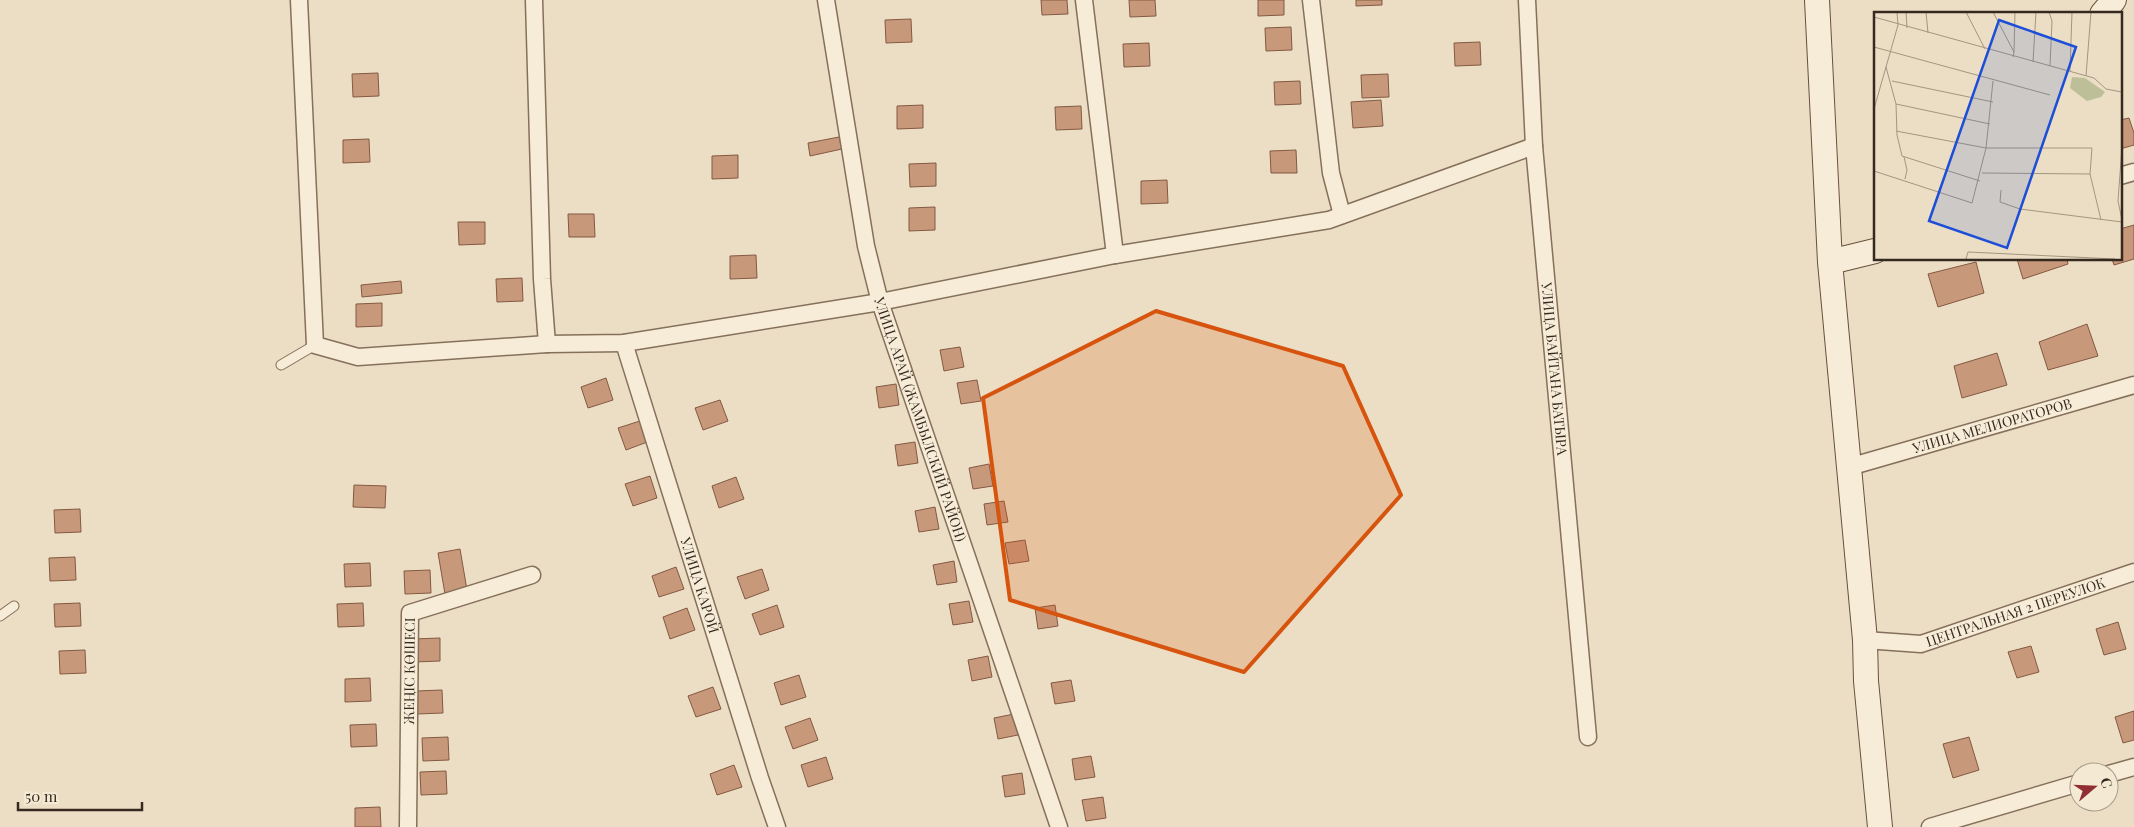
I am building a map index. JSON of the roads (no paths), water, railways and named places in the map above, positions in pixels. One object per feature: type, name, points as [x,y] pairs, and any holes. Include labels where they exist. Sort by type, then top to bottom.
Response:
[{"type":"street","points":[[299,0],[315,345],[358,357],[547,344],[624,343],[880,302],[1115,255],[1329,220],[1534,146]]},
{"type":"street","points":[[534,0],[542,279],[547,344]]},
{"type":"street","name":"УЛИЦА АРАЙ (ЖАМБЫЛСКИЙ РАЙОН)","points":[[826,0],[866,246],[880,302],[1059,827]]},
{"type":"street","points":[[1084,0],[1115,255]]},
{"type":"street","points":[[1311,0],[1331,173],[1342,215]]},
{"type":"street","name":"УЛИЦА БАЙТАНА БАТЫРА","points":[[1527,0],[1534,146],[1588,737]]},
{"type":"street","points":[[1818,0],[1830,262],[1865,640],[1866,681],[1880,827]]},
{"type":"street","points":[[2104,12],[2114,0]]},
{"type":"street","points":[[1830,262],[1874,251]]},
{"type":"street","name":"УЛИЦА КАРОЙ","points":[[624,343],[760,778],[778,827]]},
{"type":"street","name":"УЛИЦА МЕЛИОРАТОРОВ","points":[[1849,467],[2134,385]]},
{"type":"street","name":"ЦЕНТРАЛЬНАЯ 2 ПЕРЕУЛОК","points":[[1865,640],[1921,644],[2134,572]]},
{"type":"street","name":"ЖЕҢІС КӨШЕСІ","points":[[408,827],[410,613],[532,575]]},
{"type":"street","points":[[2119,771],[2134,767]]},
{"type":"street","points":[[1930,827],[2069,786]]},
{"type":"lane","points":[[280,365],[315,345]]},
{"type":"lane","points":[[0,616],[14,606]]}]
